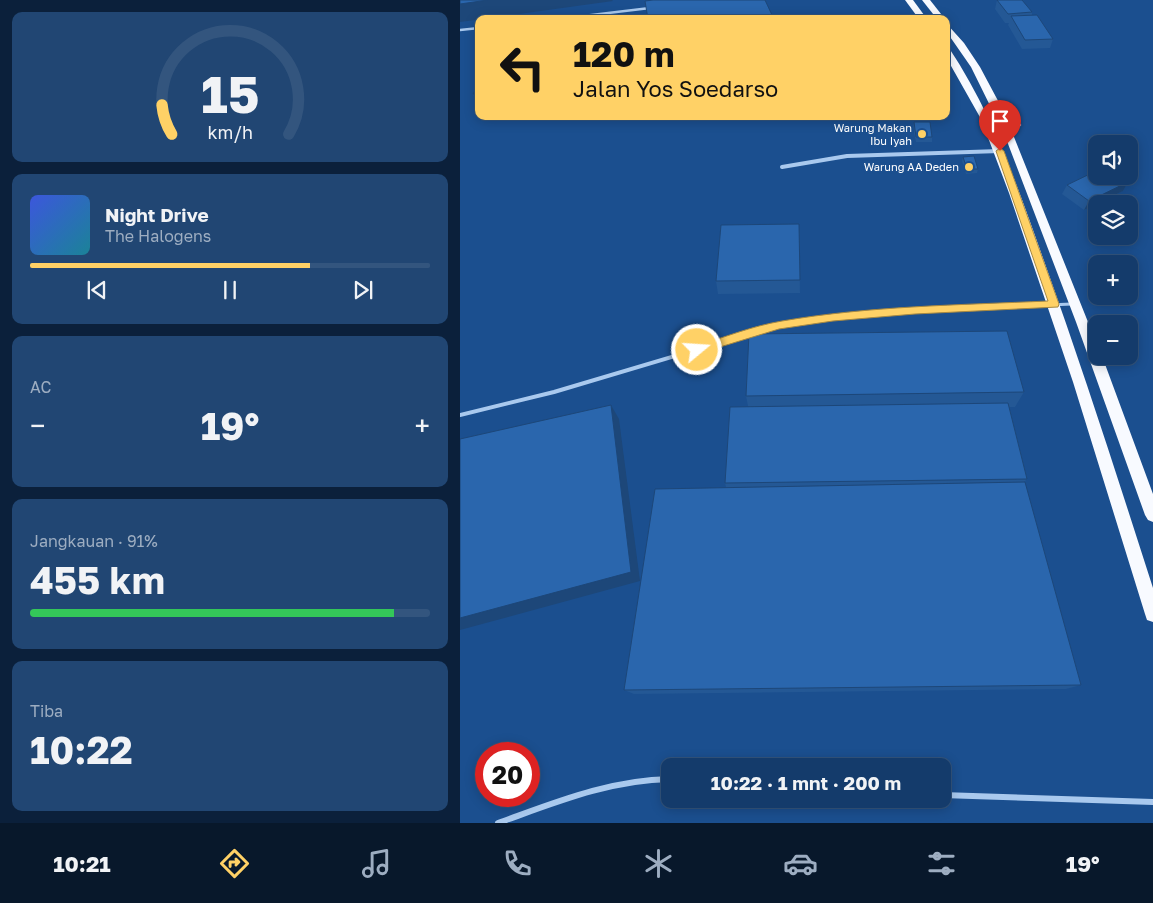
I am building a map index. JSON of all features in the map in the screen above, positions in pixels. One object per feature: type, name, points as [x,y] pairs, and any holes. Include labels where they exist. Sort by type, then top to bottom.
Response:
[{"type":"highway","points":[[909,0],[920,15]]},
{"type":"highway","points":[[926,0],[938,15]]},
{"type":"highway","points":[[950,31],[981,76],[1034,197],[1077,304],[1153,515]]},
{"type":"highway","points":[[950,57],[980,106],[1000,151],[1054,304],[1153,614]]},
{"type":"highway","points":[[1017,199],[1034,197]]},
{"type":"street","points":[[782,167],[847,156],[1000,151]]},
{"type":"street","points":[[498,823],[587,793],[640,781],[661,780]]},
{"type":"street","points":[[951,795],[1153,802]]},
{"type":"lane","points":[[593,15],[653,8],[650,14]]},
{"type":"lane","points":[[460,30],[475,28]]},
{"type":"lane","points":[[1003,124],[1020,124]]},
{"type":"lane","points":[[460,415],[554,392],[779,325],[833,317],[915,310],[1077,304]]},
{"type":"building","points":[[460,0],[488,0],[460,4]]},
{"type":"building","points":[[765,0],[772,15],[647,15],[645,1]]},
{"type":"building","points":[[997,0],[1022,0],[1032,12],[1008,14]]},
{"type":"building","points":[[1037,15],[1053,39],[1025,40],[1011,16]]},
{"type":"building","points":[[914,122],[930,122],[932,137],[916,137]]},
{"type":"building","points":[[974,156],[978,169],[967,169],[963,157]]},
{"type":"building","points":[[1088,175],[1088,185],[1122,185],[1101,195],[1088,195],[1088,200],[1067,185]]},
{"type":"building","points":[[799,224],[800,280],[716,281],[721,225]]},
{"type":"building","points":[[1007,331],[1024,392],[746,396],[749,334]]},
{"type":"building","points":[[1008,403],[1027,479],[725,483],[730,407]]},
{"type":"building","points":[[611,405],[631,572],[460,618],[460,439]]},
{"type":"building","points":[[1025,482],[1081,685],[624,690],[655,489]]},
{"type":"place","name":"Warung Makan Ibu Iyah","points":[[922,134]]},
{"type":"place","name":"Warung AA Deden","points":[[969,167]]},
{"type":"route","points":[[697,350],[779,325],[833,317],[915,310],[1054,304],[1000,151]]}]
